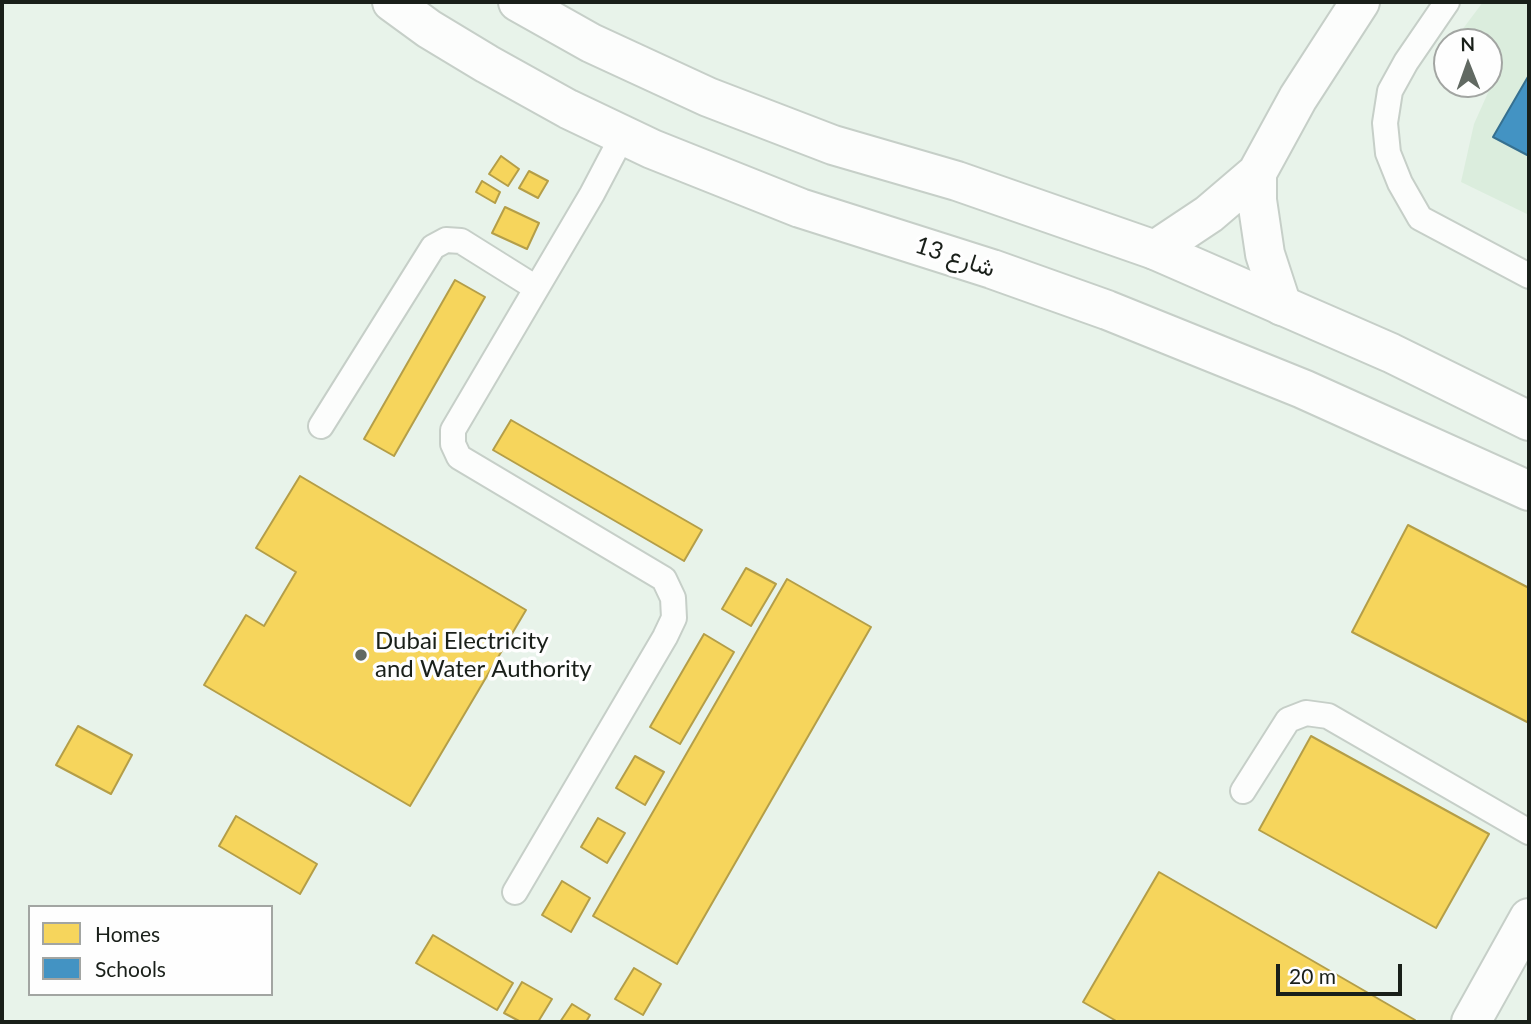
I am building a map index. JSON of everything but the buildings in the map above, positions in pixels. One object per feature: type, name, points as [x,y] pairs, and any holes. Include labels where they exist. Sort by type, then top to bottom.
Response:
[{"type":"street","name":"شارع 13","points":[[392,2],[429,29],[568,109],[726,180],[788,203],[992,269],[1205,348],[1529,491]]},
{"type":"street","points":[[518,2],[590,43],[708,97],[833,145],[957,181],[1155,250],[1391,353],[1529,421]]},
{"type":"street","points":[[1155,250],[1209,215],[1257,173],[1298,98],[1360,2]]},
{"type":"street","points":[[1257,173],[1257,200],[1265,254],[1282,306]]},
{"type":"street","points":[[1471,1022],[1520,959],[1529,918]]},
{"type":"lane","points":[[1447,2],[1390,90],[1385,123],[1388,153],[1400,183],[1420,218],[1529,276]]},
{"type":"lane","points":[[515,892],[674,618],[673,598],[664,579],[459,457],[453,444],[453,430],[592,194],[623,135]]},
{"type":"lane","points":[[321,426],[433,247],[446,240],[461,241],[536,288]]},
{"type":"lane","points":[[1243,791],[1288,720],[1306,713],[1328,716],[1529,832]]},
{"type":"shaded area","points":[[1483,2],[1529,2],[1529,215],[1461,182],[1474,124],[1486,98],[1503,98],[1503,28],[1464,28]]},
{"type":"place","name":"Dubai Electricity and Water Authority","points":[[361,655]]}]
